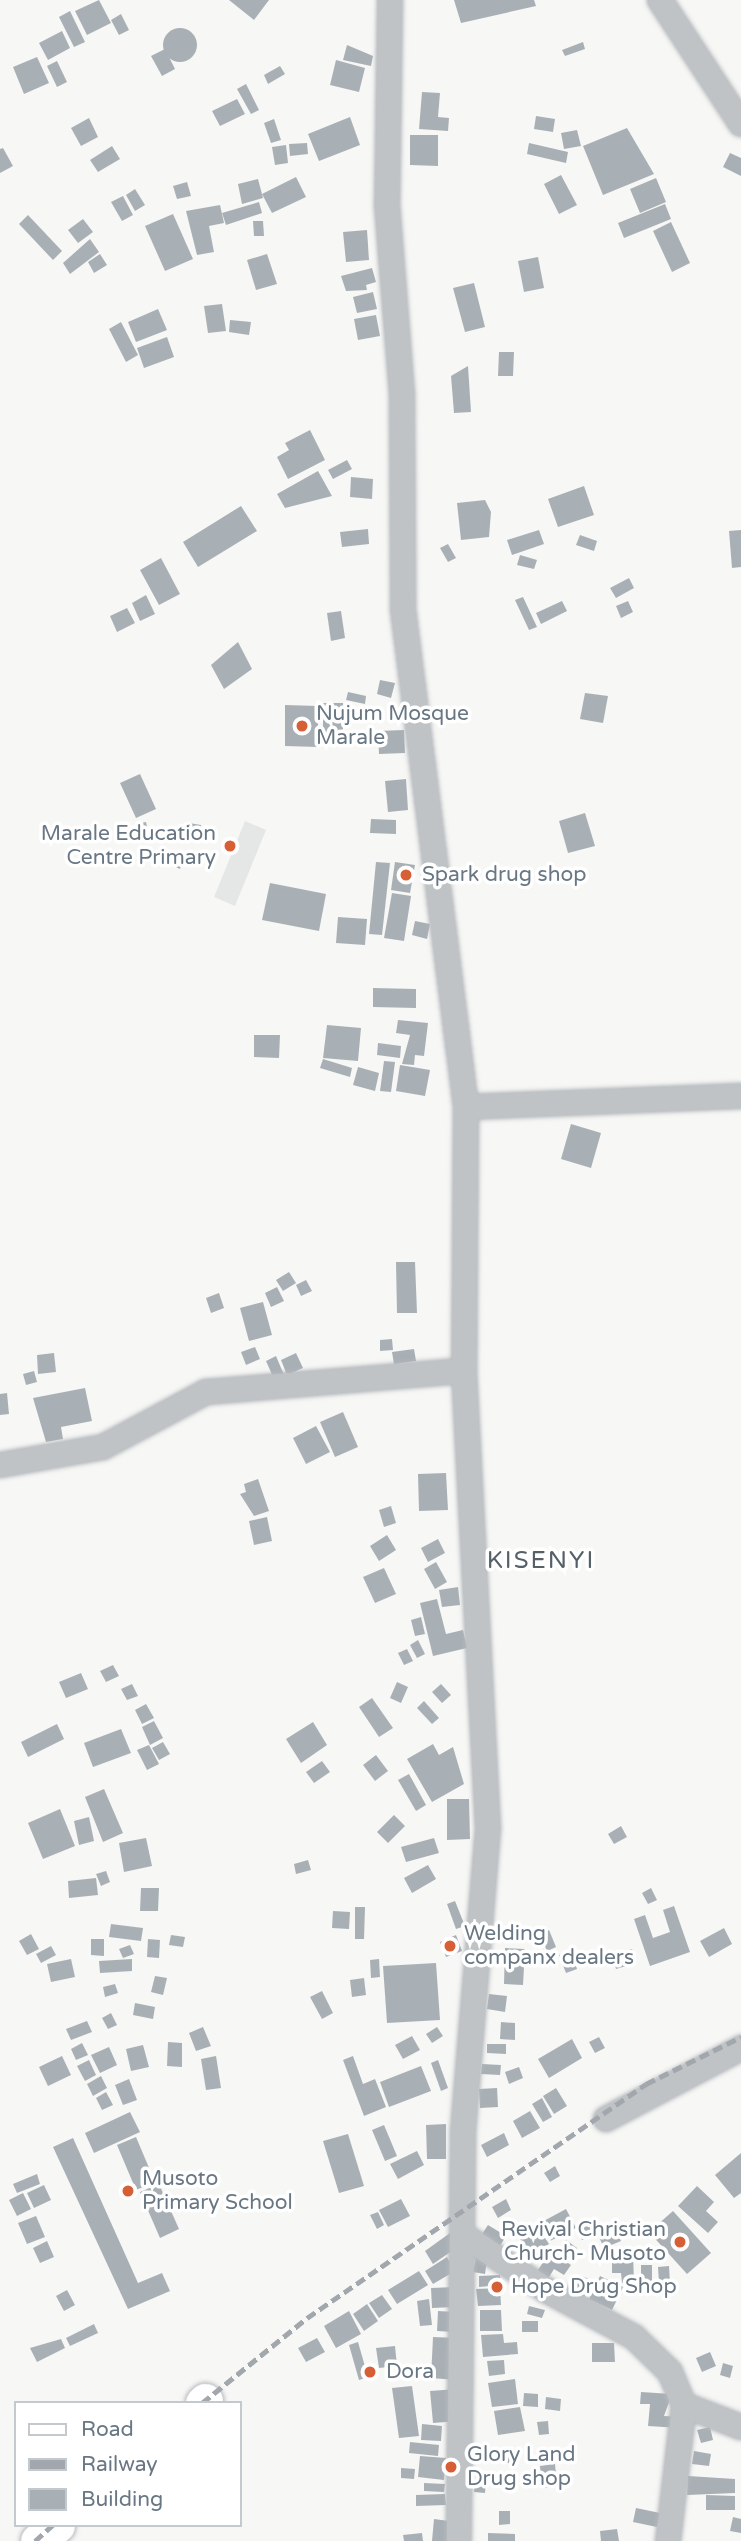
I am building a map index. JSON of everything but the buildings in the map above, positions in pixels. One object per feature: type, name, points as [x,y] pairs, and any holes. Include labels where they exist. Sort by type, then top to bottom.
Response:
[{"type":"main road","points":[[38,2541],[55,2527]]},
{"type":"street","points":[[390,0],[387,204],[402,395],[403,609],[466,1107],[464,1371],[488,1828],[463,2133],[459,2541]]},
{"type":"street","points":[[660,0],[741,124]]},
{"type":"street","points":[[466,1107],[741,1096]]},
{"type":"street","points":[[0,1465],[103,1447],[206,1392],[464,1371]]},
{"type":"street","points":[[606,2119],[741,2048]]},
{"type":"street","points":[[463,2235],[546,2290],[634,2337],[670,2372],[684,2404],[668,2541]]},
{"type":"street","points":[[684,2404],[741,2427]]},
{"type":"shaded area","points":[[245,821],[266,830],[235,906],[214,897]]},
{"type":"railway","points":[[204,2401],[307,2318],[646,2084],[741,2037]]},
{"type":"railway","points":[[35,2541],[51,2527]]},
{"type":"place","name":"Nujum Mosque Marale","points":[[302,726]]},
{"type":"place","name":"Marale Education Centre Primary","points":[[230,846]]},
{"type":"place","name":"Spark drug shop","points":[[406,875]]},
{"type":"place","name":"Welding companx dealers","points":[[450,1946]]},
{"type":"place","name":"Musoto Primary School","points":[[128,2191]]},
{"type":"place","name":"Revival Christian Church- Musoto","points":[[680,2242]]},
{"type":"place","name":"Hope Drug Shop","points":[[497,2287]]},
{"type":"place","name":"Dora","points":[[370,2372]]},
{"type":"place","name":"Glory Land Drug shop","points":[[451,2467]]},
{"type":"district","name":"KISENYI","points":[[541,1561]]}]
